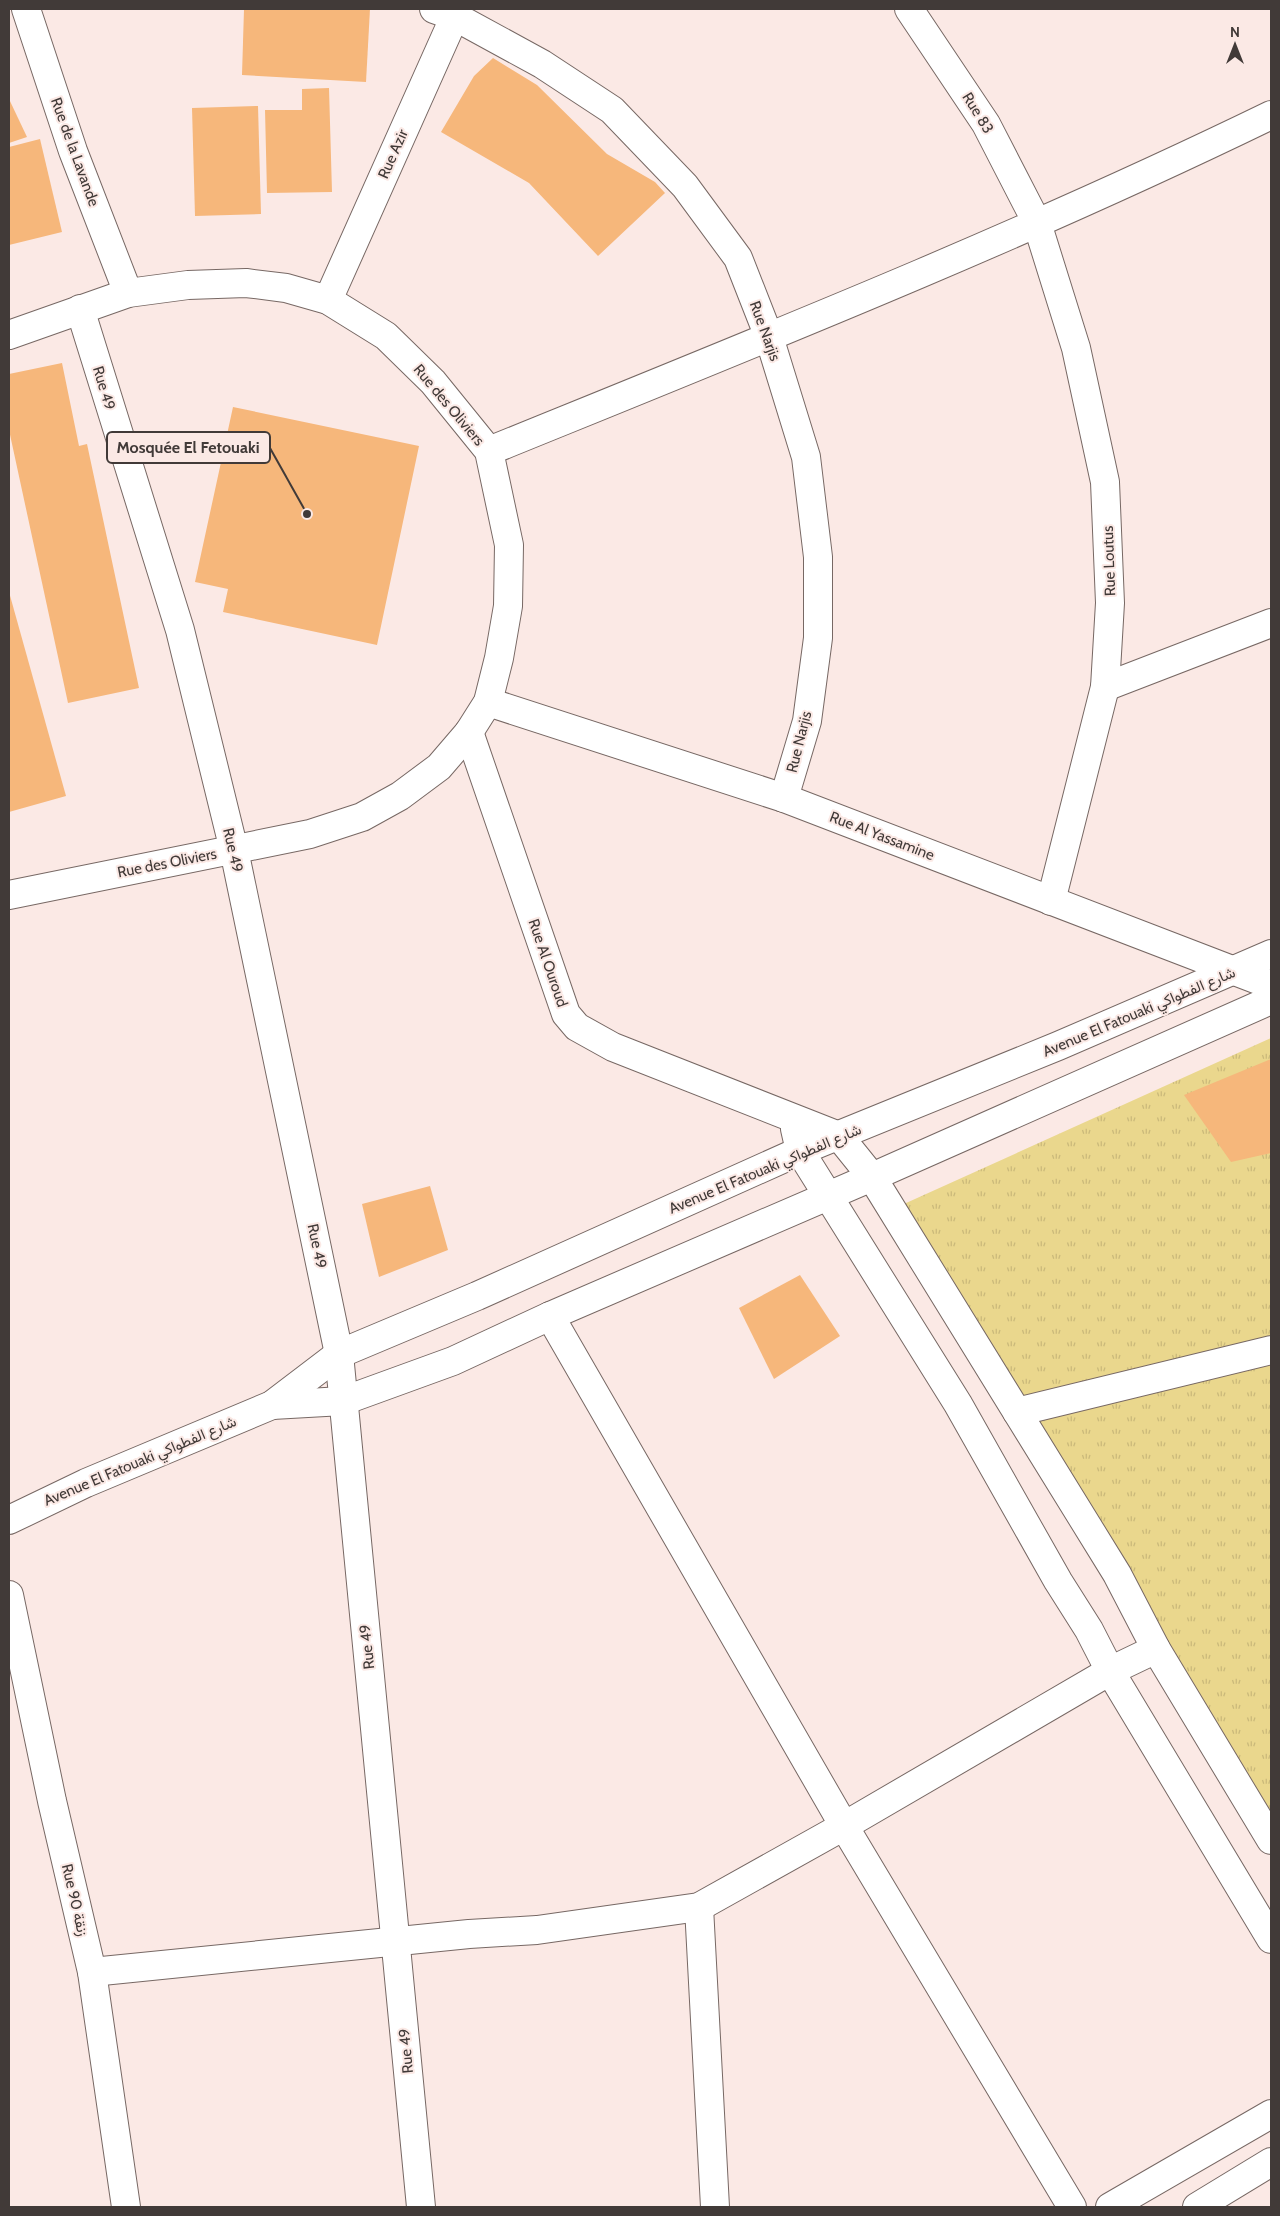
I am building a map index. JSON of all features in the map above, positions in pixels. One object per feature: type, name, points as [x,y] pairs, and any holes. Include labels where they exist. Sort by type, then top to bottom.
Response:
[{"type":"street","name":"Rue de la Lavande","points":[[26,9],[73,151],[128,293]]},
{"type":"street","name":"Rue 83","points":[[908,9],[986,124],[1037,223]]},
{"type":"street","name":"Rue Azir","points":[[328,300],[449,11]]},
{"type":"street","name":"Rue Narjis","points":[[449,11],[542,64],[612,110],[685,186],[738,258],[769,337],[806,457],[818,557],[818,638],[806,720],[784,798]]},
{"type":"street","points":[[489,451],[769,337],[1037,223],[1271,115]]},
{"type":"street","name":"Rue Loutus","points":[[1037,223],[1076,348],[1105,482],[1110,603],[1105,687],[1051,901]]},
{"type":"street","name":"Rue des Oliviers","points":[[9,335],[128,293],[188,285],[246,284],[286,288],[328,300],[386,336],[433,382],[489,451],[509,545],[508,606],[499,658],[488,702],[469,732],[439,767],[400,796],[362,817],[310,834],[9,895]]},
{"type":"street","name":"Rue 49","points":[[80,309],[180,630],[234,850],[339,1354],[420,2207]]},
{"type":"street","points":[[1105,687],[1271,623]]},
{"type":"street","name":"Rue Al Yassamine","points":[[488,702],[784,798],[1271,985]]},
{"type":"street","name":"Rue Al Ouroud","points":[[469,732],[566,1014],[577,1027],[613,1047],[839,1136]]},
{"type":"street","name":"Avenue El Fatouaki شارع الفطواكي","points":[[9,1520],[86,1483],[272,1405],[339,1354],[463,1303],[800,1152],[1236,971],[1271,954]]},
{"type":"street","name":"Avenue El Fatouaki شارع الفطواكي","points":[[272,1405],[343,1401],[453,1360],[1271,1000]]},
{"type":"street","points":[[792,1118],[800,1152],[958,1404],[1058,1581],[1089,1630],[1110,1671],[1271,1940]]},
{"type":"street","points":[[839,1136],[872,1177],[1116,1574],[1156,1649],[1271,1840]]},
{"type":"street","points":[[550,1316],[844,1826],[1072,2207]]},
{"type":"street","points":[[1016,1412],[1271,1350]]},
{"type":"street","name":"Rue 90 زنقة","points":[[9,1595],[52,1801],[92,1972],[126,2207]]},
{"type":"street","points":[[92,1972],[536,1930],[699,1907],[844,1826],[1110,1671],[1156,1649]]},
{"type":"street","points":[[699,1907],[715,2207]]},
{"type":"street","points":[[1110,2207],[1271,2114]]},
{"type":"street","points":[[1197,2207],[1233,2197],[1271,2162]]},
{"type":"green space","points":[[1271,1038],[1271,1820],[895,1208]]},
{"type":"building","points":[[244,9],[370,9],[366,82],[242,75]]},
{"type":"building","points":[[493,58],[537,85],[607,154],[655,182],[665,193],[598,256],[529,183],[441,132],[474,76]]},
{"type":"building","points":[[329,88],[332,192],[267,193],[265,110],[302,110],[302,89]]},
{"type":"building","points":[[9,99],[27,137],[9,143]]},
{"type":"building","points":[[258,106],[261,214],[195,216],[192,108]]},
{"type":"building","points":[[40,139],[62,232],[9,245],[9,147]]},
{"type":"building","points":[[62,363],[79,446],[87,444],[139,688],[68,703],[9,430],[9,374]]},
{"type":"building","points":[[233,407],[419,446],[377,645],[223,612],[228,589],[195,582]]},
{"type":"building","points":[[9,592],[66,796],[9,812]]},
{"type":"building","points":[[1271,1059],[1271,1153],[1231,1162],[1184,1095]]},
{"type":"building","points":[[430,1186],[448,1250],[379,1277],[362,1204]]},
{"type":"building","points":[[800,1275],[840,1336],[774,1379],[739,1308]]},
{"type":"place","name":"Mosquée El Fetouaki","points":[[307,514]]}]
